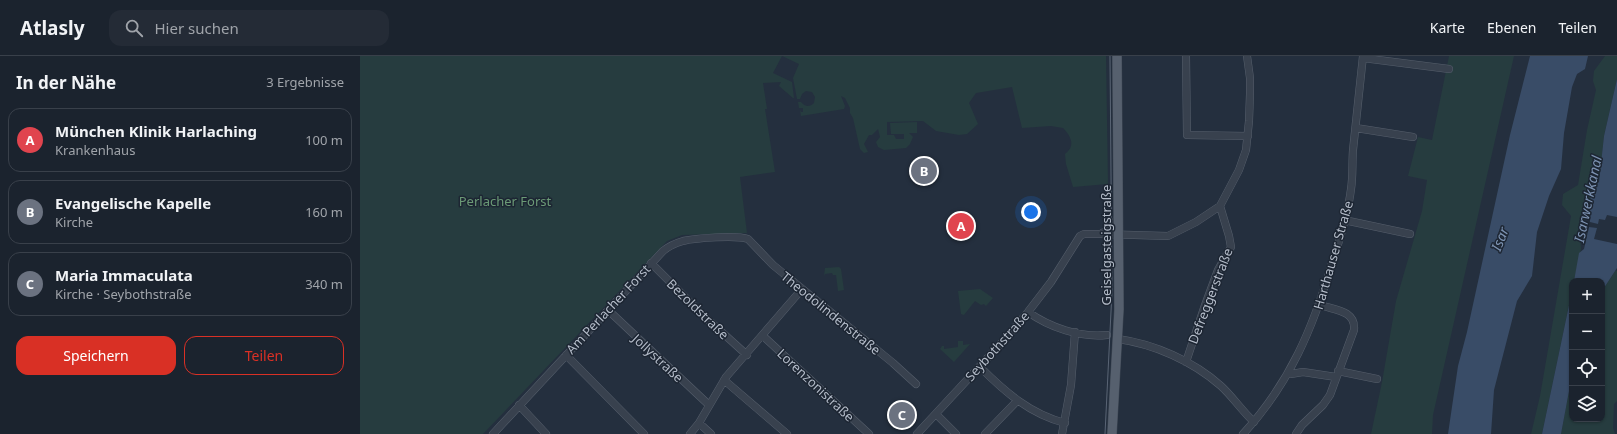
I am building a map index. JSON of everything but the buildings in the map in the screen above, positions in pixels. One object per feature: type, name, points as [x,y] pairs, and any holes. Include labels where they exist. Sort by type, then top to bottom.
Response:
[{"type":"main road","name":"Geiselgasteigstraße","points":[[1112,434],[1118,339],[1119,215],[1117,56]]},
{"type":"street","points":[[1186,56],[1187,135],[1248,136]]},
{"type":"street","points":[[1100,234],[1168,236],[1196,222],[1220,206],[1239,170],[1246,150],[1248,136],[1250,78],[1247,56]]},
{"type":"street","points":[[1363,57],[1449,69]]},
{"type":"street","name":"Harthauser Straße","points":[[1248,432],[1294,363],[1320,305],[1352,188],[1363,57]]},
{"type":"street","points":[[1356,128],[1413,137]]},
{"type":"street","name":"Defreggerstraße","points":[[1186,362],[1216,276],[1231,247],[1220,206]]},
{"type":"street","points":[[1100,234],[1112,228],[1119,215]]},
{"type":"street","points":[[1344,220],[1410,234]]},
{"type":"street","name":"Seybothstraße","points":[[917,434],[980,367],[1028,312],[1051,282],[1080,236],[1084,234],[1100,234]]},
{"type":"street","name":"Am Perlacher Forst","points":[[493,434],[664,250],[682,242],[737,237],[749,240]]},
{"type":"street","name":"Theodolindenstraße","points":[[749,240],[766,259],[893,363],[916,384]]},
{"type":"street","name":"Bezoldstraße","points":[[651,263],[704,316],[747,355]]},
{"type":"street","points":[[690,434],[699,423],[724,380],[802,289]]},
{"type":"street","points":[[1296,434],[1302,425],[1323,406],[1330,395],[1354,330],[1354,320],[1347,314],[1320,305]]},
{"type":"street","name":"Jollystraße","points":[[608,310],[709,405]]},
{"type":"street","points":[[1028,312],[1048,323],[1075,332],[1107,335]]},
{"type":"street","points":[[1062,434],[1071,385],[1075,332]]},
{"type":"street","name":"Lorenzonistraße","points":[[763,336],[869,434]]},
{"type":"street","points":[[1118,339],[1155,348],[1186,362],[1210,377],[1222,387],[1254,422]]},
{"type":"street","points":[[566,355],[644,434]]},
{"type":"street","points":[[1294,363],[1298,365],[1303,372]]},
{"type":"street","points":[[980,367],[1017,401],[1049,419],[1065,423]]},
{"type":"street","points":[[1288,373],[1303,372],[1377,378]]},
{"type":"street","points":[[724,380],[787,434]]},
{"type":"street","points":[[985,434],[1017,401]]},
{"type":"street","points":[[519,406],[546,434]]},
{"type":"street","points":[[936,414],[956,434]]},
{"type":"street","points":[[699,423],[711,434]]},
{"type":"green space","name":"Perlacher Forst","points":[[360,56],[782,56],[773,73],[792,82],[794,98],[779,86],[781,82],[763,83],[767,109],[765,109],[775,172],[740,177],[747,233],[682,235],[667,241],[483,434],[360,434]]},
{"type":"green space","points":[[782,56],[1106,56],[1108,184],[1073,187],[1066,164],[1065,154],[1070,148],[1071,144],[1068,134],[1063,128],[1051,126],[1022,128],[1012,87],[976,93],[969,103],[978,124],[967,134],[959,135],[936,131],[923,121],[887,122],[887,135],[894,135],[896,139],[904,139],[904,134],[891,134],[890,123],[917,122],[917,133],[909,133],[913,137],[910,144],[906,148],[884,150],[878,147],[876,142],[880,137],[878,129],[872,135],[869,135],[864,144],[868,152],[864,153],[860,149],[853,118],[845,98],[841,96],[845,106],[844,109],[801,116],[800,110],[803,112],[803,108],[799,108],[798,102],[809,106],[814,103],[815,97],[812,92],[806,91],[802,94],[800,99],[797,99],[793,78],[799,64]]},
{"type":"green space","points":[[1449,56],[1514,56],[1433,415],[1432,434],[1371,434],[1382,382],[1396,301],[1422,211],[1427,180],[1408,176],[1418,137],[1432,140]]},
{"type":"green space","points":[[1605,56],[1617,56],[1617,79],[1604,136],[1600,175],[1580,235],[1581,249],[1575,278],[1569,278],[1569,305],[1542,434],[1531,434],[1540,396],[1571,216],[1562,205],[1563,194],[1578,185],[1587,130],[1596,90],[1593,81],[1594,71]]},
{"type":"green space","points":[[839,267],[841,269],[844,290],[838,291],[836,275],[833,275],[832,273],[825,274],[824,276],[825,268]]},
{"type":"green space","points":[[1615,271],[1617,271],[1617,401],[1614,404],[1613,428],[1615,434],[1561,434],[1569,391],[1569,422],[1605,422],[1605,286]]},
{"type":"green space","points":[[980,289],[993,298],[986,306],[975,301],[964,315],[961,314],[958,291]]},
{"type":"green space","points":[[958,341],[963,341],[963,345],[970,344],[954,362],[940,349],[942,346],[944,346],[944,349],[958,347]]},
{"type":"water","name":"Isar","points":[[1530,56],[1588,56],[1585,69],[1577,74],[1572,87],[1564,133],[1561,169],[1549,196],[1537,232],[1532,276],[1517,301],[1494,390],[1491,434],[1448,434],[1458,366],[1467,332],[1510,135]]},
{"type":"water","points":[[1617,79],[1617,217],[1607,215],[1605,220],[1599,219],[1598,224],[1590,222],[1590,218],[1587,215],[1593,185],[1599,182],[1604,136]]},
{"type":"water","points":[[1589,227],[1597,228],[1594,239],[1617,244],[1617,268],[1605,286],[1605,278],[1575,278],[1579,253],[1584,249]]},
{"type":"water","points":[[1569,305],[1569,391],[1561,434],[1542,434]]},
{"type":"tram line","points":[[1105,434],[1112,291],[1110,56]]},
{"type":"place","name":"Evangelische Kapelle","points":[[924,171]]},
{"type":"place","name":"München Klinik Harlaching","points":[[961,226]]},
{"type":"place","name":"Maria Immaculata","points":[[902,415]]},
{"type":"water label","name":"Isarwerkkanal","points":[[1588,199]]}]
